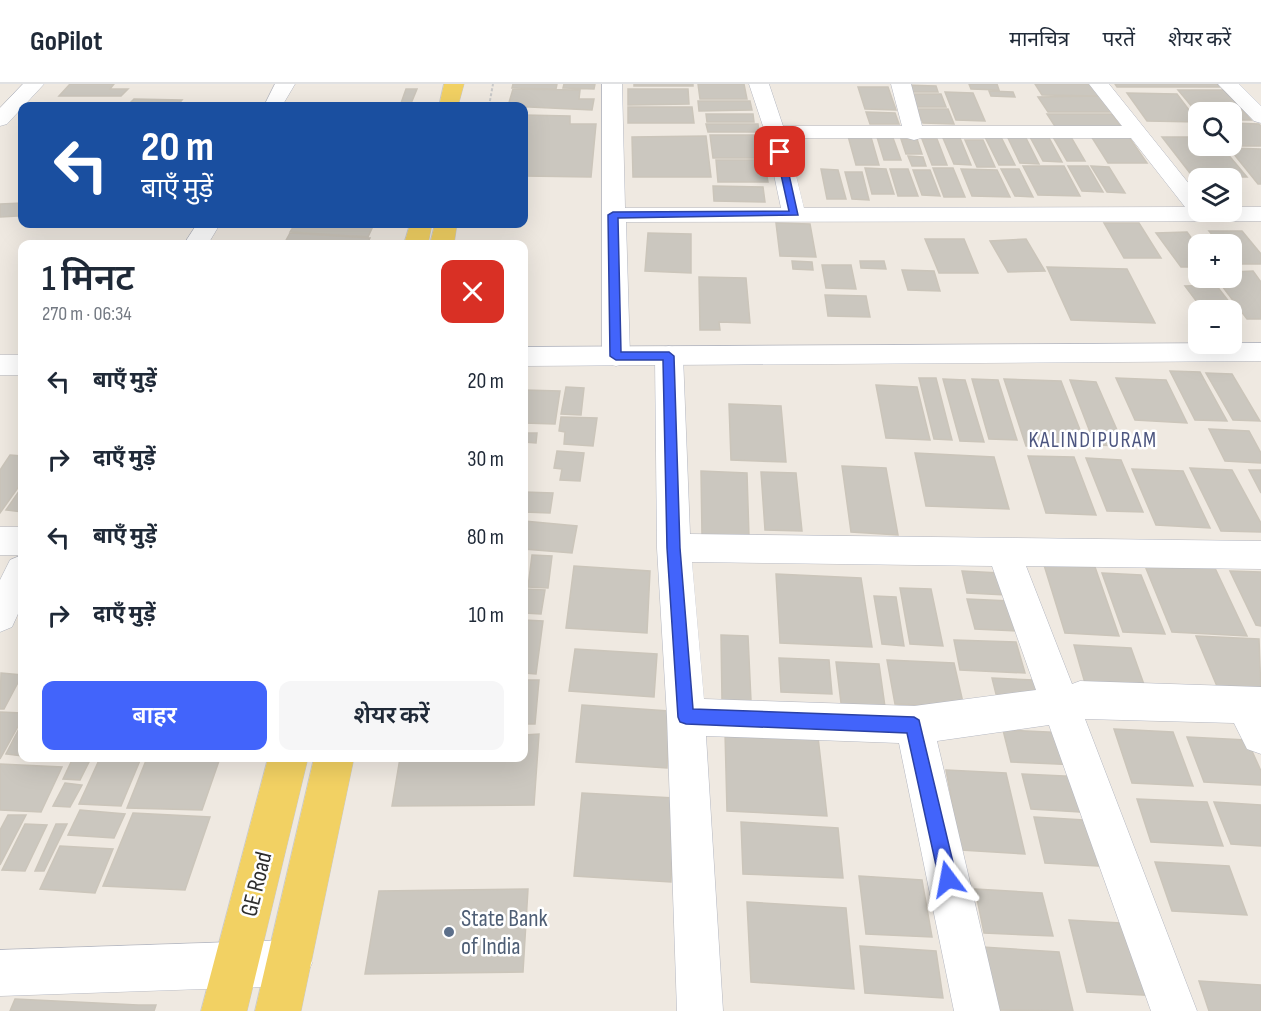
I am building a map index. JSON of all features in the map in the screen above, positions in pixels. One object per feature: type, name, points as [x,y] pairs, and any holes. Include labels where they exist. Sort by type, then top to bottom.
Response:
[{"type":"main road","points":[[450,102],[454,84]]},
{"type":"main road","name":"GE Road","points":[[224,1011],[287,762]]},
{"type":"main road","points":[[278,1011],[333,762]]},
{"type":"street","points":[[0,120],[34,84]]},
{"type":"street","points":[[275,102],[285,84]]},
{"type":"street","points":[[612,84],[616,356]]},
{"type":"street","points":[[759,84],[775,132],[794,213]]},
{"type":"street","points":[[901,84],[914,134]]},
{"type":"street","points":[[1099,84],[1188,196]]},
{"type":"street","points":[[1228,84],[1261,117]]},
{"type":"street","points":[[775,132],[914,134],[1136,132]]},
{"type":"street","points":[[613,215],[1188,211]]},
{"type":"street","points":[[1242,213],[1261,214]]},
{"type":"street","points":[[528,357],[1261,352]]},
{"type":"street","points":[[669,356],[674,548],[686,717],[700,1011]]},
{"type":"street","points":[[0,365],[18,365]]},
{"type":"street","points":[[0,542],[18,541]]},
{"type":"street","points":[[674,548],[1261,555]]},
{"type":"street","points":[[1004,552],[1174,1011]]},
{"type":"street","points":[[0,616],[18,578]]},
{"type":"street","points":[[686,717],[914,725],[1081,702],[1080,699],[1256,715]]},
{"type":"street","points":[[914,725],[977,1011]]},
{"type":"street","points":[[0,974],[289,963]]},
{"type":"path","points":[[490,102],[493,84]]},
{"type":"building","points":[[70,84],[114,84],[110,89],[128,89],[121,96],[59,96]]},
{"type":"building","points":[[513,84],[557,84],[556,89],[512,88]]},
{"type":"building","points":[[564,84],[595,84],[594,89],[563,88]]},
{"type":"building","points":[[634,84],[693,84],[693,86],[634,86]]},
{"type":"building","points":[[698,84],[744,84],[747,99],[700,99]]},
{"type":"building","points":[[969,84],[997,84],[999,90],[971,89]]},
{"type":"building","points":[[1035,84],[1092,84],[1100,96],[1042,95]]},
{"type":"building","points":[[1115,84],[1217,84],[1219,87],[1117,87]]},
{"type":"building","points":[[903,85],[936,86],[938,92],[905,92]]},
{"type":"building","points":[[858,87],[888,87],[896,110],[865,109]]},
{"type":"building","points":[[406,89],[417,89],[412,102],[401,102]]},
{"type":"building","points":[[513,89],[580,90],[579,99],[594,99],[592,110],[528,107],[528,102],[509,102]]},
{"type":"building","points":[[628,89],[688,89],[689,104],[628,105]]},
{"type":"building","points":[[1178,90],[1224,90],[1235,102],[1188,102]]},
{"type":"building","points":[[989,91],[1013,92],[1015,97],[991,96]]},
{"type":"building","points":[[945,92],[973,93],[985,121],[956,120]]},
{"type":"building","points":[[1127,93],[1177,94],[1188,109],[1188,122],[1147,121]]},
{"type":"building","points":[[912,94],[941,94],[946,107],[916,107]]},
{"type":"building","points":[[1100,96],[1112,112],[1048,112],[1038,97]]},
{"type":"building","points":[[134,99],[182,100],[180,102],[131,102]]},
{"type":"building","points":[[698,101],[750,101],[752,110],[699,111]]},
{"type":"building","points":[[628,107],[692,107],[694,123],[628,123]]},
{"type":"building","points":[[917,109],[948,109],[954,124],[923,123]]},
{"type":"building","points":[[1242,110],[1251,120],[1242,120]]},
{"type":"building","points":[[866,112],[895,113],[899,124],[870,124]]},
{"type":"building","points":[[706,114],[753,114],[754,122],[707,122]]},
{"type":"building","points":[[1047,114],[1112,114],[1124,131],[1058,131]]},
{"type":"building","points":[[528,115],[570,116],[570,124],[596,124],[591,177],[528,176]]},
{"type":"building","points":[[1242,123],[1261,126],[1261,146],[1242,146]]},
{"type":"building","points":[[706,124],[758,124],[759,132],[708,132]]},
{"type":"building","points":[[710,135],[762,135],[767,158],[713,158]]},
{"type":"building","points":[[1029,135],[1048,136],[1062,162],[1043,161]]},
{"type":"building","points":[[706,136],[711,177],[633,177],[632,137]]},
{"type":"building","points":[[848,136],[871,137],[879,165],[856,165]]},
{"type":"building","points":[[1007,136],[1025,136],[1039,164],[1020,163]]},
{"type":"building","points":[[1091,136],[1129,137],[1147,163],[1108,163]]},
{"type":"building","points":[[877,137],[893,138],[901,160],[884,160]]},
{"type":"building","points":[[985,137],[1001,137],[1015,165],[999,165]]},
{"type":"building","points":[[1053,137],[1071,137],[1085,161],[1067,161]]},
{"type":"building","points":[[1162,137],[1188,137],[1188,156],[1229,156],[1239,168],[1188,168],[1188,171]]},
{"type":"building","points":[[943,138],[960,138],[971,165],[954,164]]},
{"type":"building","points":[[901,139],[917,139],[922,154],[906,154]]},
{"type":"building","points":[[922,139],[937,139],[947,165],[932,165]]},
{"type":"building","points":[[965,140],[983,140],[995,167],[977,167]]},
{"type":"building","points":[[1242,148],[1261,149],[1261,184],[1258,184],[1235,156],[1242,156]]},
{"type":"building","points":[[908,156],[923,157],[926,166],[912,166]]},
{"type":"building","points":[[716,160],[764,160],[768,182],[718,182]]},
{"type":"building","points":[[1023,166],[1064,166],[1080,196],[1038,195]]},
{"type":"building","points":[[1068,166],[1088,166],[1103,192],[1082,191]]},
{"type":"building","points":[[1091,166],[1109,167],[1125,193],[1107,192]]},
{"type":"building","points":[[865,168],[886,169],[894,194],[872,194]]},
{"type":"building","points":[[933,168],[953,168],[965,197],[944,197]]},
{"type":"building","points":[[821,169],[838,170],[846,199],[827,199]]},
{"type":"building","points":[[890,169],[908,169],[918,196],[898,196]]},
{"type":"building","points":[[961,169],[997,170],[1010,197],[972,196]]},
{"type":"building","points":[[1001,169],[1019,169],[1033,197],[1015,196]]},
{"type":"building","points":[[913,170],[930,170],[940,196],[922,195]]},
{"type":"building","points":[[845,172],[862,172],[869,200],[852,199]]},
{"type":"building","points":[[713,186],[763,187],[765,202],[714,201]]},
{"type":"building","points":[[18,203],[18,216],[0,217],[0,204]]},
{"type":"building","points":[[776,223],[810,224],[816,257],[780,256]]},
{"type":"building","points":[[1104,223],[1139,223],[1161,258],[1124,258]]},
{"type":"building","points":[[292,228],[372,228],[368,237],[290,232]]},
{"type":"building","points":[[1209,231],[1242,231],[1261,254],[1261,264],[1242,264],[1242,234],[1212,234]]},
{"type":"building","points":[[1187,232],[1188,267],[1181,267],[1156,233]]},
{"type":"building","points":[[290,233],[370,238],[369,240],[286,240]]},
{"type":"building","points":[[648,233],[691,234],[691,273],[645,271]]},
{"type":"building","points":[[925,239],[964,239],[978,273],[939,273]]},
{"type":"building","points":[[1026,239],[1045,271],[1008,272],[990,241]]},
{"type":"building","points":[[792,261],[812,262],[813,270],[793,269]]},
{"type":"building","points":[[860,261],[884,261],[886,269],[861,268]]},
{"type":"building","points":[[822,265],[851,265],[856,289],[826,288]]},
{"type":"building","points":[[1047,267],[1127,269],[1155,323],[1071,320]]},
{"type":"building","points":[[902,270],[934,271],[940,291],[908,290]]},
{"type":"building","points":[[1253,271],[1261,282],[1261,319],[1247,319],[1242,312],[1242,300],[1233,300],[1224,288],[1242,288],[1242,272]]},
{"type":"building","points":[[699,277],[746,278],[750,323],[719,322],[720,330],[700,330]]},
{"type":"building","points":[[1185,286],[1188,288],[1218,288],[1228,300],[1196,300]]},
{"type":"building","points":[[825,295],[866,296],[870,317],[828,316]]},
{"type":"building","points":[[1170,371],[1200,372],[1227,421],[1195,420]]},
{"type":"building","points":[[1206,373],[1232,374],[1260,421],[1233,420]]},
{"type":"building","points":[[919,378],[936,378],[952,440],[934,439]]},
{"type":"building","points":[[1116,378],[1166,380],[1187,423],[1135,420]]},
{"type":"building","points":[[943,379],[965,380],[984,442],[960,441]]},
{"type":"building","points":[[972,379],[998,380],[1017,440],[989,439]]},
{"type":"building","points":[[1004,379],[1061,381],[1087,448],[1026,446]]},
{"type":"building","points":[[1070,380],[1096,382],[1124,446],[1095,445]]},
{"type":"building","points":[[876,385],[917,387],[930,440],[886,438]]},
{"type":"building","points":[[566,387],[584,388],[581,415],[561,414]]},
{"type":"building","points":[[528,390],[560,391],[555,424],[528,423]]},
{"type":"building","points":[[729,404],[781,406],[786,462],[731,460]]},
{"type":"building","points":[[561,417],[597,418],[593,446],[564,444],[565,432],[559,431]]},
{"type":"building","points":[[1209,429],[1249,431],[1261,453],[1261,463],[1225,461]]},
{"type":"building","points":[[528,433],[537,433],[536,443],[528,442]]},
{"type":"building","points":[[557,451],[584,453],[580,481],[560,480],[562,469],[554,468]]},
{"type":"building","points":[[915,453],[994,457],[1009,509],[926,506]]},
{"type":"building","points":[[10,455],[18,456],[18,488],[0,513],[0,470]]},
{"type":"building","points":[[1028,456],[1074,457],[1096,515],[1046,513]]},
{"type":"building","points":[[1086,458],[1121,460],[1143,512],[1107,511]]},
{"type":"building","points":[[842,466],[886,468],[898,535],[851,532]]},
{"type":"building","points":[[1190,468],[1232,470],[1261,523],[1261,532],[1221,531]]},
{"type":"building","points":[[1132,469],[1183,471],[1210,528],[1156,525]]},
{"type":"building","points":[[1249,470],[1261,470],[1261,493]]},
{"type":"building","points":[[701,471],[747,473],[749,537],[702,535]]},
{"type":"building","points":[[761,472],[796,473],[802,531],[765,530]]},
{"type":"building","points":[[528,492],[553,493],[550,513],[528,512]]},
{"type":"building","points":[[18,493],[18,512],[6,510]]},
{"type":"building","points":[[528,521],[577,526],[572,553],[528,549]]},
{"type":"building","points":[[532,555],[552,556],[548,588],[528,587]]},
{"type":"building","points":[[1143,561],[1213,564],[1247,636],[1172,632]]},
{"type":"building","points":[[1044,565],[1095,567],[1119,636],[1065,633]]},
{"type":"building","points":[[574,566],[650,571],[647,633],[566,628]]},
{"type":"building","points":[[962,571],[1000,573],[1006,595],[967,593]]},
{"type":"building","points":[[1230,571],[1261,572],[1261,626],[1256,625]]},
{"type":"building","points":[[1102,573],[1141,575],[1165,634],[1123,632]]},
{"type":"building","points":[[776,574],[861,578],[872,647],[780,643]]},
{"type":"building","points":[[900,588],[931,589],[943,646],[910,644]]},
{"type":"building","points":[[528,589],[545,590],[541,614],[528,613]]},
{"type":"building","points":[[874,596],[896,597],[904,646],[882,644]]},
{"type":"building","points":[[967,599],[1010,601],[1018,631],[975,629]]},
{"type":"building","points":[[528,620],[543,621],[536,674],[528,673]]},
{"type":"building","points":[[721,635],[748,636],[751,701],[722,700]]},
{"type":"building","points":[[1196,636],[1259,639],[1261,693],[1219,691]]},
{"type":"building","points":[[954,640],[1016,642],[1025,673],[960,670]]},
{"type":"building","points":[[1074,645],[1131,648],[1147,693],[1087,690]]},
{"type":"building","points":[[575,649],[657,654],[654,697],[569,691]]},
{"type":"building","points":[[779,658],[829,660],[832,694],[781,692]]},
{"type":"building","points":[[887,660],[954,663],[964,707],[895,704]]},
{"type":"building","points":[[836,662],[879,664],[886,714],[842,711]]},
{"type":"building","points":[[1,673],[18,675],[18,683],[4,709],[0,709]]},
{"type":"building","points":[[992,678],[1034,680],[1038,696],[996,694]]},
{"type":"building","points":[[528,680],[539,680],[535,724],[528,724]]},
{"type":"building","points":[[582,705],[669,711],[667,768],[576,762]]},
{"type":"building","points":[[0,712],[18,713],[18,726],[0,759]]},
{"type":"building","points":[[1114,729],[1173,732],[1193,786],[1132,783]]},
{"type":"building","points":[[1003,730],[1069,733],[1079,765],[1011,762]]},
{"type":"building","points":[[18,731],[18,756],[6,754]]},
{"type":"building","points":[[725,732],[818,737],[827,816],[727,811]]},
{"type":"building","points":[[539,734],[534,805],[392,806],[399,762],[528,762],[528,735]]},
{"type":"building","points":[[1187,737],[1247,740],[1261,771],[1261,785],[1204,782]]},
{"type":"building","points":[[71,762],[89,762],[80,780],[63,779]]},
{"type":"building","points":[[98,762],[139,762],[121,806],[79,804]]},
{"type":"building","points":[[145,762],[219,762],[202,810],[127,808]]},
{"type":"building","points":[[0,764],[62,767],[41,812],[0,810]]},
{"type":"building","points":[[946,770],[1006,773],[1025,854],[961,850]]},
{"type":"building","points":[[1022,774],[1085,777],[1096,813],[1031,809]]},
{"type":"building","points":[[65,783],[82,785],[70,807],[53,806]]},
{"type":"building","points":[[582,793],[674,798],[671,882],[574,876]]},
{"type":"building","points":[[1137,799],[1207,802],[1223,846],[1151,842]]},
{"type":"building","points":[[1214,802],[1261,805],[1261,846],[1231,844]]},
{"type":"building","points":[[80,810],[125,814],[114,838],[68,835]]},
{"type":"building","points":[[133,813],[210,817],[185,890],[103,886]]},
{"type":"building","points":[[8,815],[26,815],[0,865],[0,830]]},
{"type":"building","points":[[1034,817],[1101,821],[1115,867],[1045,863]]},
{"type":"building","points":[[741,822],[838,828],[843,878],[743,874]]},
{"type":"building","points":[[25,824],[47,825],[25,871],[2,870]]},
{"type":"building","points":[[56,824],[67,824],[44,871],[35,871]]},
{"type":"building","points":[[60,846],[113,849],[95,893],[40,889]]},
{"type":"building","points":[[1155,862],[1229,866],[1247,915],[1172,911]]},
{"type":"building","points":[[859,876],[922,880],[932,937],[866,934]]},
{"type":"building","name":"State Bank of India","points":[[528,889],[523,972],[365,974],[379,891]]},
{"type":"building","points":[[975,889],[1042,893],[1053,936],[984,933]]},
{"type":"building","points":[[747,902],[846,908],[854,989],[751,982]]},
{"type":"building","points":[[1069,920],[1138,924],[1160,996],[1087,992]]},
{"type":"building","points":[[860,946],[936,951],[943,998],[865,993]]},
{"type":"building","points":[[982,947],[1059,952],[1073,1011],[994,1010]]},
{"type":"building","points":[[1199,981],[1261,985],[1261,1011],[1209,1011]]},
{"type":"building","points":[[15,999],[156,1005],[154,1011],[10,1011]]},
{"type":"place","name":"State Bank of India","points":[[449,932]]},
{"type":"district","name":"KALINDIPURAM","points":[[1093,439]]},
{"type":"route","points":[[780,152],[794,213],[613,215],[616,356],[669,356],[674,548],[686,717],[914,725],[948,879]]}]
